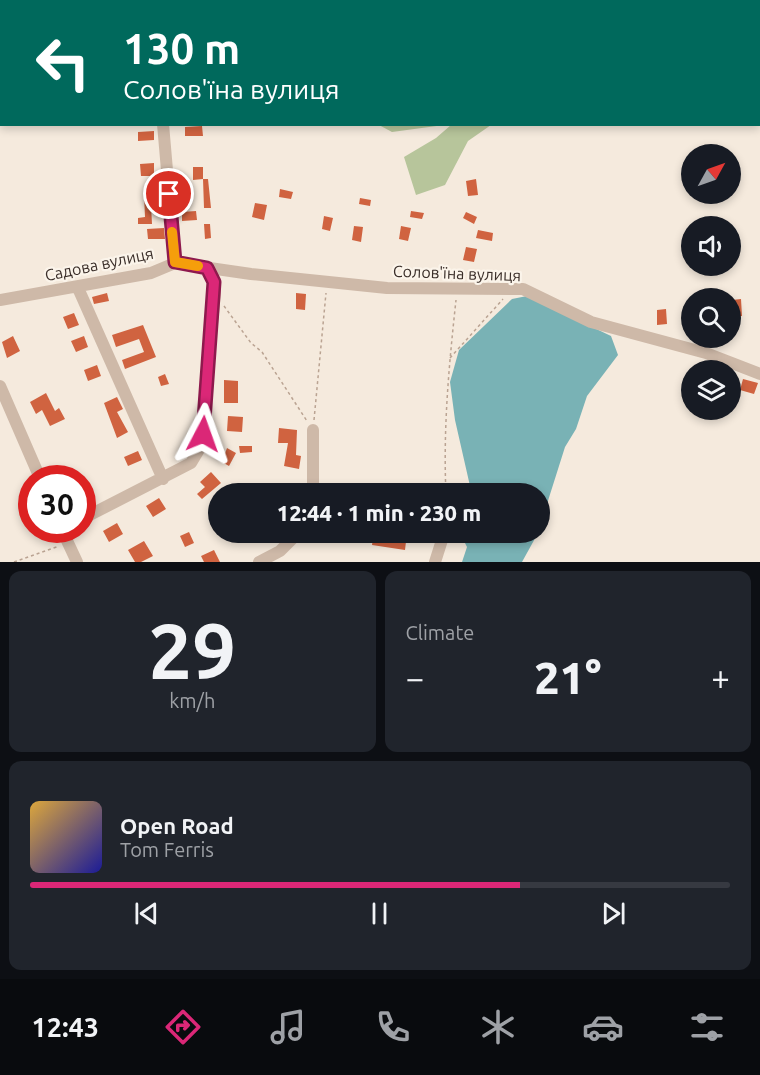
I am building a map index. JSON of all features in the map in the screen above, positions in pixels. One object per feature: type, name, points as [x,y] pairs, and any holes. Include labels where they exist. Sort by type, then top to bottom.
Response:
[{"type":"street","name":"Садова вулиця","points":[[0,300],[78,288],[150,273],[175,262],[163,126]]},
{"type":"street","name":"Солов'їна вулиця","points":[[175,262],[327,282],[457,290],[523,289],[591,322],[706,353],[760,374]]},
{"type":"street","points":[[96,512],[191,463],[200,448],[215,293],[214,282],[207,268]]},
{"type":"street","points":[[78,288],[163,479]]},
{"type":"street","points":[[0,386],[34,465]]},
{"type":"street","points":[[313,430],[313,483]]},
{"type":"street","points":[[68,543],[77,562]]},
{"type":"street","points":[[259,562],[280,551],[288,543]]},
{"type":"street","points":[[435,562],[440,543]]},
{"type":"path","points":[[313,430],[327,282]]},
{"type":"path","points":[[449,359],[511,289]]},
{"type":"path","points":[[446,483],[444,443],[449,359],[457,290]]},
{"type":"path","points":[[215,293],[251,343],[262,352],[313,430]]},
{"type":"path","points":[[14,562],[68,543]]},
{"type":"green space","points":[[381,126],[437,126],[392,132]]},
{"type":"green space","points":[[450,126],[490,126],[468,141],[445,185],[416,195],[404,157],[436,138]]},
{"type":"water","points":[[527,296],[611,336],[618,355],[587,396],[576,429],[565,447],[550,494],[550,483],[469,483],[455,420],[450,382],[459,350],[512,299]]},
{"type":"water","points":[[465,543],[532,543],[522,562],[462,562],[467,547]]},
{"type":"building","points":[[202,126],[203,136],[185,136],[185,127]]},
{"type":"building","points":[[154,131],[154,140],[138,141],[138,132]]},
{"type":"building","points":[[154,163],[154,176],[141,176],[140,164]]},
{"type":"building","points":[[193,167],[203,167],[203,179],[193,180]]},
{"type":"building","points":[[203,179],[208,179],[211,208],[204,208]]},
{"type":"building","points":[[476,179],[478,195],[468,196],[466,181]]},
{"type":"building","points":[[280,189],[293,192],[291,199],[279,197]]},
{"type":"building","points":[[157,194],[157,205],[151,205],[152,224],[138,224],[138,218],[145,217],[144,195]]},
{"type":"building","points":[[360,198],[371,200],[370,206],[359,204]]},
{"type":"building","points":[[255,203],[267,205],[264,220],[252,217]]},
{"type":"building","points":[[196,211],[197,220],[182,221],[182,212]]},
{"type":"building","points":[[411,211],[424,213],[422,219],[410,217]]},
{"type":"building","points":[[466,212],[477,217],[474,224],[463,218]]},
{"type":"building","points":[[324,216],[333,218],[330,231],[322,229]]},
{"type":"building","points":[[204,224],[210,224],[211,238],[205,239]]},
{"type":"building","points":[[354,226],[363,227],[361,242],[352,240]]},
{"type":"building","points":[[401,226],[411,228],[408,241],[399,239]]},
{"type":"building","points":[[164,228],[165,239],[148,239],[147,229]]},
{"type":"building","points":[[478,230],[493,233],[492,241],[476,238]]},
{"type":"building","points":[[466,247],[477,249],[474,262],[463,260]]},
{"type":"building","points":[[107,293],[109,301],[94,304],[92,297]]},
{"type":"building","points":[[296,293],[306,294],[305,310],[296,309]]},
{"type":"building","points":[[666,309],[667,324],[657,325],[657,310]]},
{"type":"building","points":[[74,313],[79,325],[68,329],[63,317]]},
{"type":"building","points":[[143,325],[156,357],[125,369],[122,360],[144,352],[139,339],[116,347],[112,335]]},
{"type":"building","points":[[13,336],[20,351],[7,358],[2,342]]},
{"type":"building","points":[[84,336],[88,347],[76,352],[71,341]]},
{"type":"building","points":[[97,365],[101,376],[88,381],[84,370]]},
{"type":"building","points":[[165,374],[169,384],[161,386],[158,377]]},
{"type":"building","points":[[743,379],[758,383],[754,394],[741,390]]},
{"type":"building","points":[[224,380],[238,381],[238,403],[224,403]]},
{"type":"building","points":[[46,393],[55,411],[59,408],[65,419],[50,426],[42,410],[36,414],[30,402]]},
{"type":"building","points":[[117,397],[123,409],[117,412],[128,432],[117,438],[104,403]]},
{"type":"building","points":[[228,416],[243,417],[242,432],[227,431]]},
{"type":"building","points":[[279,428],[297,430],[296,455],[301,456],[299,469],[284,466],[288,443],[278,443]]},
{"type":"building","points":[[239,446],[252,446],[252,452],[240,453]]},
{"type":"building","points":[[227,448],[236,453],[229,466],[222,462]]},
{"type":"building","points":[[138,451],[142,460],[128,466],[124,457]]},
{"type":"building","points":[[211,472],[221,483],[208,483],[208,494],[202,499],[197,494],[205,487],[200,482]]},
{"type":"building","points":[[159,498],[166,509],[153,517],[146,506]]},
{"type":"building","points":[[117,523],[123,534],[109,542],[103,531]]},
{"type":"building","points":[[189,532],[194,543],[185,547],[180,536]]},
{"type":"building","points":[[144,541],[153,556],[141,562],[135,562],[128,550]]},
{"type":"building","points":[[372,543],[406,543],[405,550],[372,545]]},
{"type":"building","points":[[214,550],[220,562],[204,562],[201,556]]},
{"type":"slow traffic","points":[[172,232],[175,262],[198,266]]},
{"type":"route","points":[[169,194],[175,262],[207,268],[214,282],[203,434]]}]
